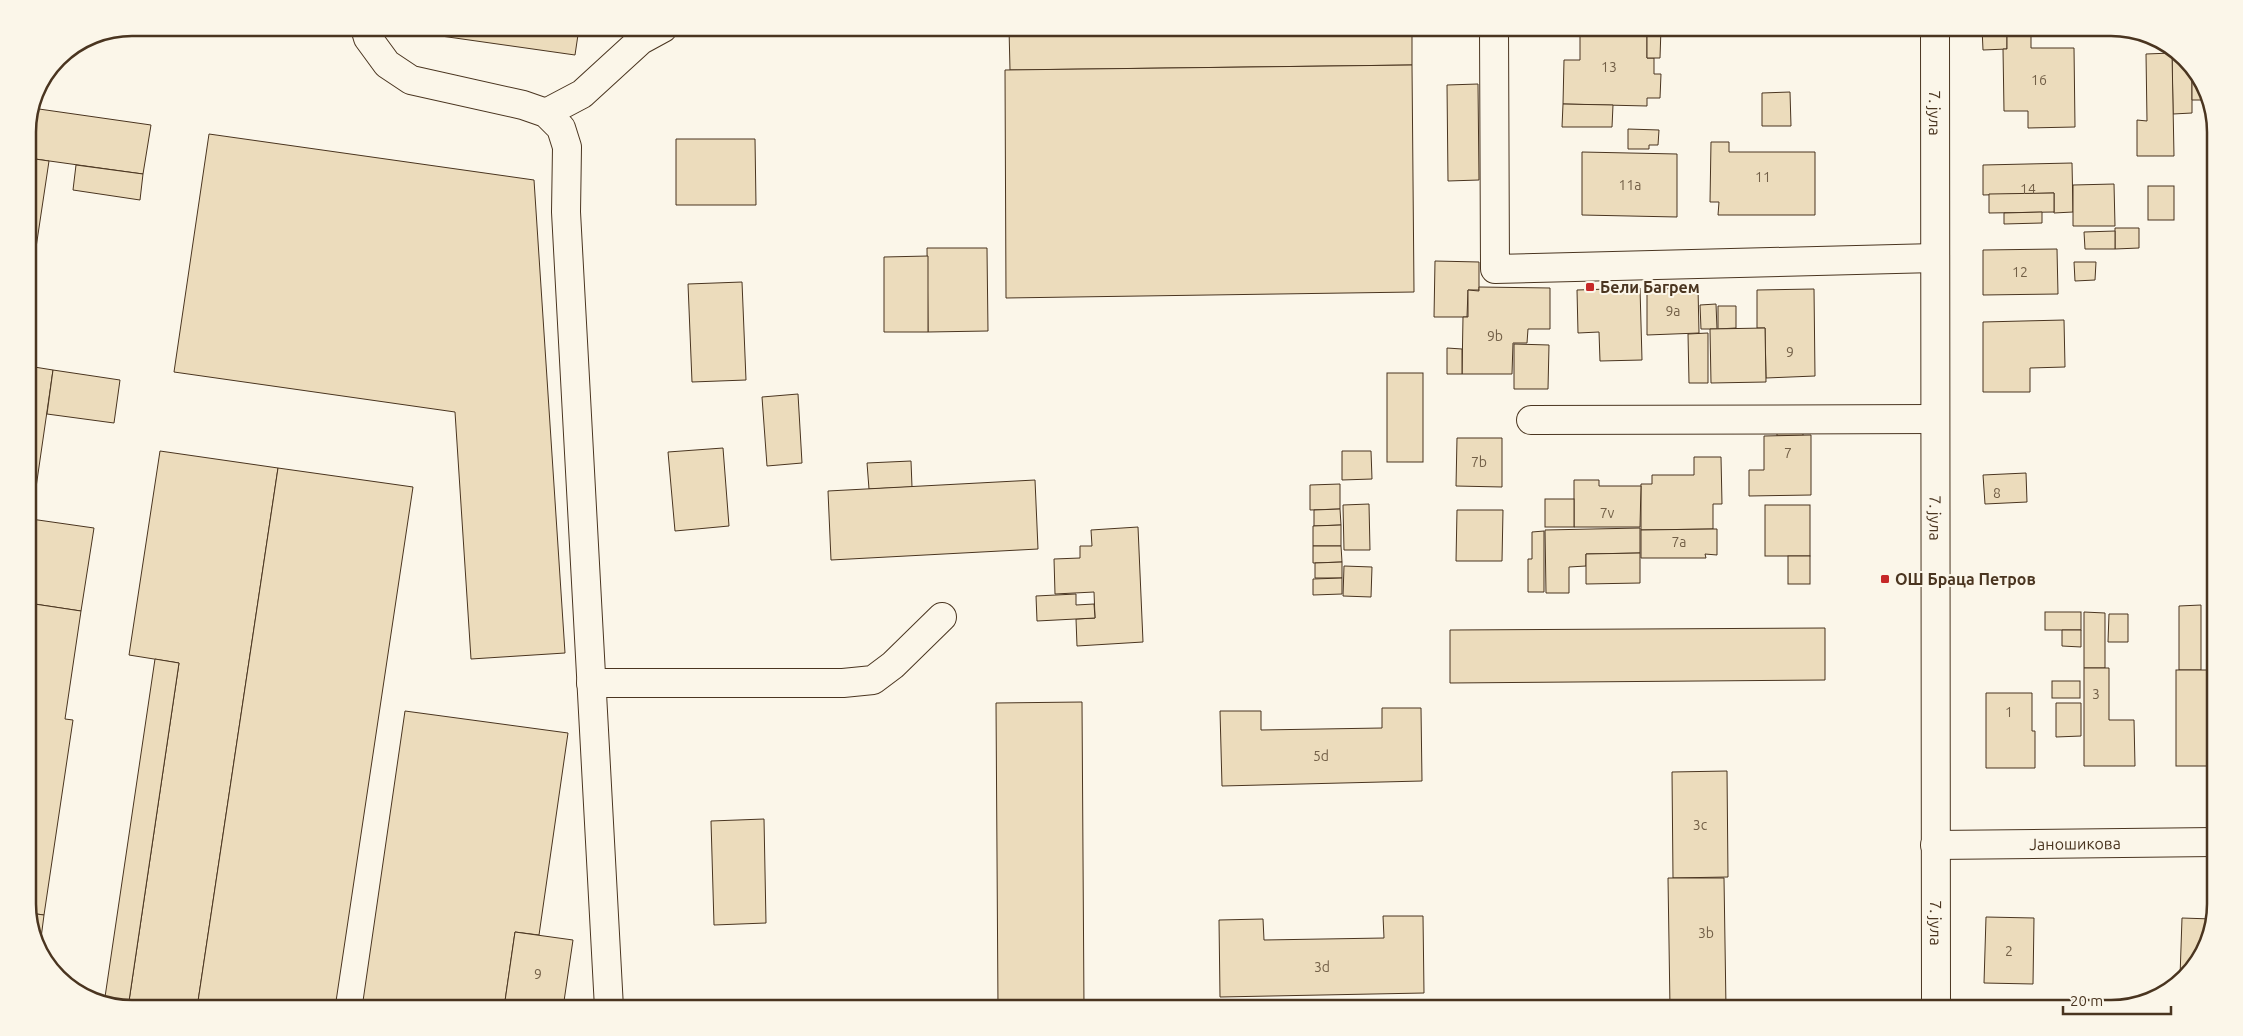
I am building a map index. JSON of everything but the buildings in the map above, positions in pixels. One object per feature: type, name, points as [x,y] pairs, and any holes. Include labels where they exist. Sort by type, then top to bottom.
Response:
[{"type":"street","points":[[367,36],[387,64],[411,80],[522,104],[546,113],[561,128],[567,147],[566,212],[609,1000]]},
{"type":"street","points":[[546,113],[582,94],[640,40],[648,36]]},
{"type":"street","points":[[1494,36],[1495,269],[1935,258]]},
{"type":"street","name":"7. јула","points":[[1935,36],[1936,1000]]},
{"type":"street","points":[[1531,420],[1935,419]]},
{"type":"street","points":[[591,683],[843,683],[873,680],[893,666],[942,618]]},
{"type":"street","name":"Јаношикова","points":[[1935,845],[2207,842]]},
{"type":"place","name":"Бели Багрем","points":[[1590,287]]},
{"type":"place","name":"ОШ Браца Петров","points":[[1885,579]]}]
